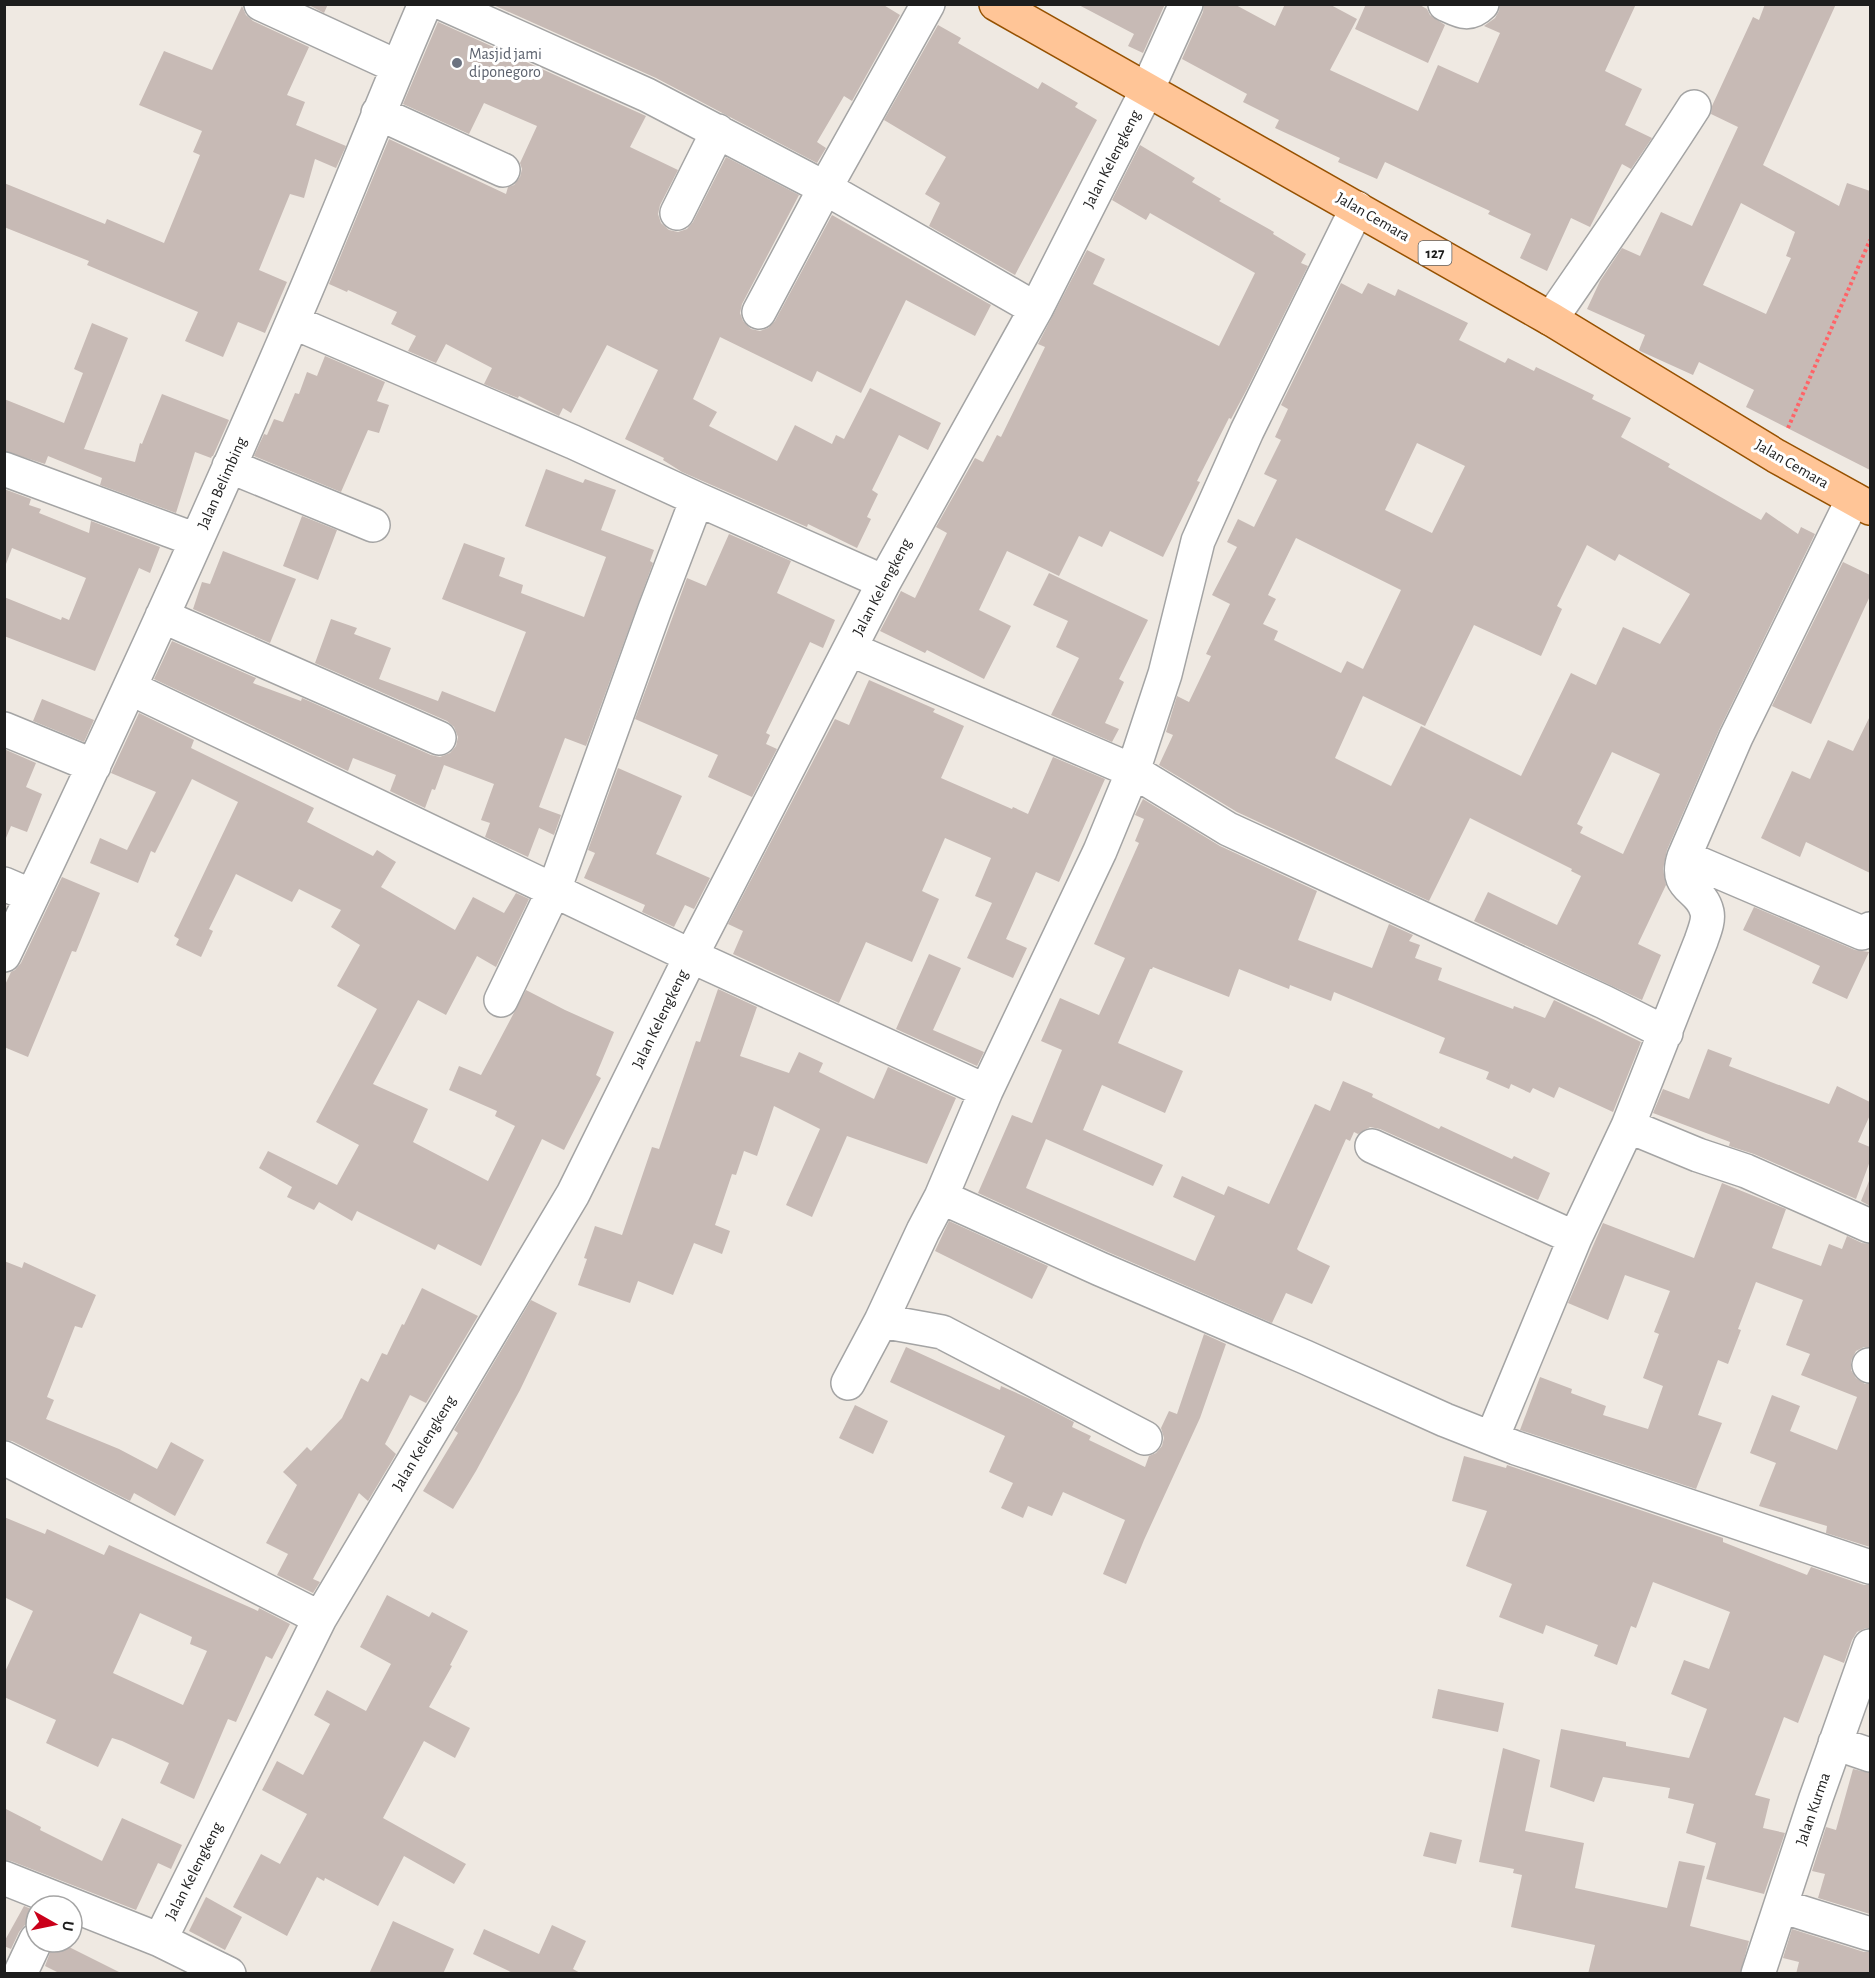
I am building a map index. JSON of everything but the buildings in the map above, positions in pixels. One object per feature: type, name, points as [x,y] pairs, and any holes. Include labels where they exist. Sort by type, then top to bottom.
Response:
[{"type":"main road","name":"Jalan Cemara","points":[[996,4],[1357,208],[1551,320],[1776,456],[1862,503]]},
{"type":"street","points":[[261,4],[398,68]]},
{"type":"street","name":"Jalan Belimbing","points":[[4,955],[19,890],[94,766],[130,688],[293,322],[425,4]]},
{"type":"street","points":[[444,4],[647,95],[718,131],[825,188],[1036,309]]},
{"type":"street","points":[[759,312],[928,4]]},
{"type":"street","name":"Jalan Kelengkeng","points":[[160,1940],[320,1618],[573,1194],[691,956],[884,582],[1036,309],[1147,90],[1186,4]]},
{"type":"street","points":[[1445,4],[1467,13],[1475,11],[1482,4]]},
{"type":"street","points":[[1551,320],[1651,175],[1694,107]]},
{"type":"street","points":[[378,113],[503,170]]},
{"type":"street","points":[[677,213],[718,131]]},
{"type":"street","points":[[848,1383],[941,1197],[986,1091],[1100,851],[1133,771],[1165,674],[1198,541],[1247,431],[1357,208]]},
{"type":"street","points":[[293,322],[573,442],[884,582]]},
{"type":"street","points":[[229,466],[374,525]]},
{"type":"street","points":[[4,469],[196,540]]},
{"type":"street","points":[[501,1000],[554,890],[697,499]]},
{"type":"street","points":[[1492,1438],[1575,1238],[1628,1126],[1707,920],[1703,903],[1683,880],[1681,873],[1684,856],[1736,737],[1862,503]]},
{"type":"street","points":[[162,616],[439,738]]},
{"type":"street","points":[[850,649],[1133,771],[1228,829],[1604,1002],[1665,1033]]},
{"type":"street","points":[[130,688],[691,956],[986,1091]]},
{"type":"street","points":[[4,729],[94,766]]},
{"type":"street","points":[[1684,856],[1862,933],[1870,929]]},
{"type":"street","points":[[1628,1126],[1698,1155],[1746,1171],[1870,1226]]},
{"type":"street","points":[[1372,1146],[1575,1238]]},
{"type":"street","points":[[941,1197],[1445,1420],[1870,1567]]},
{"type":"street","points":[[881,1321],[942,1332],[1145,1438]]},
{"type":"street","points":[[4,1458],[320,1618]]},
{"type":"street","name":"Jalan Kurma","points":[[1758,1974],[1870,1646]]},
{"type":"street","points":[[1835,1743],[1870,1755]]},
{"type":"street","points":[[4,1878],[37,1894]]},
{"type":"street","points":[[1781,1906],[1870,1934]]},
{"type":"street","points":[[84,1913],[160,1940],[229,1974]]},
{"type":"street","points":[[20,1974],[29,1954]]},
{"type":"path","points":[[1776,456],[1870,240]]},
{"type":"place","name":"Masjid jami diponegoro","points":[[457,63]]}]
